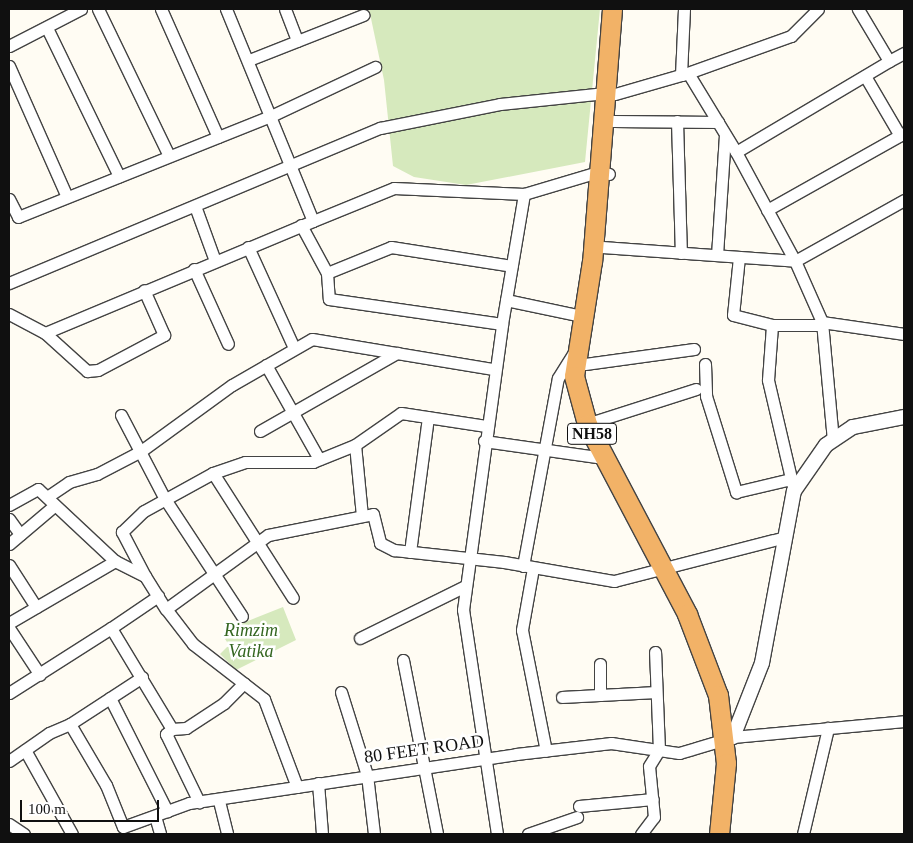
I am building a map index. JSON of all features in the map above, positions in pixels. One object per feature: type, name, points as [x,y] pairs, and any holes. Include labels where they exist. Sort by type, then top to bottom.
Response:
[{"type":"highway","name":"NH58","points":[[612,9],[610,94],[613,121],[603,173],[574,376],[587,424],[604,458],[667,565]]},
{"type":"highway","name":"NH58","points":[[622,9],[610,94],[603,173],[602,247],[583,375],[596,421],[667,565],[718,695],[728,738],[729,834]]},
{"type":"highway","name":"NH58","points":[[719,834],[728,738]]},
{"type":"street","points":[[9,46],[81,9]]},
{"type":"street","points":[[98,9],[169,156]]},
{"type":"street","points":[[161,9],[218,137]]},
{"type":"street","points":[[226,9],[273,115],[313,220]]},
{"type":"street","points":[[285,9],[297,41]]},
{"type":"street","points":[[684,9],[684,74],[718,122],[736,152],[795,261],[822,324],[833,440]]},
{"type":"street","points":[[9,283],[380,128],[500,104],[610,94],[684,74],[791,36],[818,9]]},
{"type":"street","points":[[858,9],[889,61]]},
{"type":"street","points":[[249,60],[363,15]]},
{"type":"street","points":[[47,28],[119,176]]},
{"type":"street","points":[[736,152],[904,53]]},
{"type":"street","points":[[9,66],[67,197]]},
{"type":"street","points":[[9,199],[13,219],[273,115],[376,67]]},
{"type":"street","points":[[768,210],[902,134],[865,76]]},
{"type":"street","points":[[613,121],[718,122]]},
{"type":"street","points":[[677,121],[681,253]]},
{"type":"street","points":[[718,255],[725,135]]},
{"type":"street","points":[[45,333],[194,269],[394,188],[524,194],[603,173]]},
{"type":"street","points":[[497,834],[463,610],[468,559],[494,369],[524,194]]},
{"type":"street","points":[[602,247],[795,261],[904,200]]},
{"type":"street","points":[[195,206],[215,261]]},
{"type":"street","points":[[301,225],[327,273],[329,299],[502,324]]},
{"type":"street","points":[[248,247],[294,348]]},
{"type":"street","points":[[327,273],[391,247],[512,266]]},
{"type":"street","points":[[739,257],[733,315],[772,325],[822,324],[904,334]]},
{"type":"street","points":[[194,269],[228,344]]},
{"type":"street","points":[[9,314],[45,333],[87,371],[98,370],[164,335],[144,290]]},
{"type":"street","points":[[144,290],[167,336]]},
{"type":"street","points":[[506,300],[582,316]]},
{"type":"street","points":[[728,738],[762,663],[785,537],[792,485],[768,380],[772,325]]},
{"type":"street","points":[[9,544],[69,482],[97,474],[141,451],[266,365],[312,339],[494,369]]},
{"type":"street","points":[[546,751],[522,630],[528,567],[544,450],[558,378],[578,346]]},
{"type":"street","points":[[585,364],[694,349]]},
{"type":"street","points":[[260,431],[397,352]]},
{"type":"street","points":[[705,364],[706,396],[736,492],[792,485],[833,440],[853,427],[904,417]]},
{"type":"street","points":[[266,365],[319,459]]},
{"type":"street","points":[[596,421],[696,389]]},
{"type":"street","points":[[296,787],[264,699],[193,644],[166,609],[145,576],[122,532],[165,499],[213,473],[245,462],[291,464],[319,459],[355,445],[401,413],[486,426]]},
{"type":"street","points":[[121,415],[165,499],[242,616]]},
{"type":"street","points":[[410,552],[428,417]]},
{"type":"street","points":[[484,441],[604,458]]},
{"type":"street","points":[[355,445],[362,516]]},
{"type":"street","points":[[213,473],[259,541],[293,598]]},
{"type":"street","points":[[9,505],[38,489],[115,561],[145,576]]},
{"type":"street","points":[[166,609],[268,535],[373,514],[380,542],[410,552],[528,567],[614,581],[667,565],[785,537]]},
{"type":"street","points":[[9,519],[20,534]]},
{"type":"street","points":[[9,623],[115,561]]},
{"type":"street","points":[[9,565],[36,607]]},
{"type":"street","points":[[360,638],[465,586]]},
{"type":"street","points":[[9,693],[158,596]]},
{"type":"street","points":[[9,628],[40,674]]},
{"type":"street","points":[[111,628],[172,729]]},
{"type":"street","points":[[641,834],[654,817],[649,766],[658,750],[655,652]]},
{"type":"street","points":[[404,660],[421,768],[437,834]]},
{"type":"street","points":[[600,664],[600,695]]},
{"type":"street","points":[[9,761],[142,677]]},
{"type":"street","points":[[199,802],[166,734],[172,729],[186,728],[224,703],[244,683]]},
{"type":"street","points":[[341,692],[367,775],[374,834]]},
{"type":"street","points":[[562,697],[656,692]]},
{"type":"street","points":[[110,698],[167,811]]},
{"type":"street","name":"80 FEET ROAD","points":[[70,724],[106,784],[123,827],[199,802],[219,801],[367,775],[486,758],[611,743],[679,752],[728,738],[904,721]]},
{"type":"street","points":[[803,834],[828,728]]},
{"type":"street","points":[[26,750],[72,834]]},
{"type":"street","points":[[318,783],[322,834]]},
{"type":"street","points":[[528,834],[578,811],[653,799]]},
{"type":"street","points":[[219,801],[227,834]]},
{"type":"street","points":[[154,816],[160,834]]},
{"type":"street","points":[[9,824],[24,834]]},
{"type":"green space","points":[[369,9],[600,9],[585,162],[466,185],[414,177],[393,166],[384,80]]},
{"type":"green space","name":"Rimzim Vatika","points":[[283,607],[296,640],[236,670],[220,654],[229,645],[225,639],[243,623]]}]
